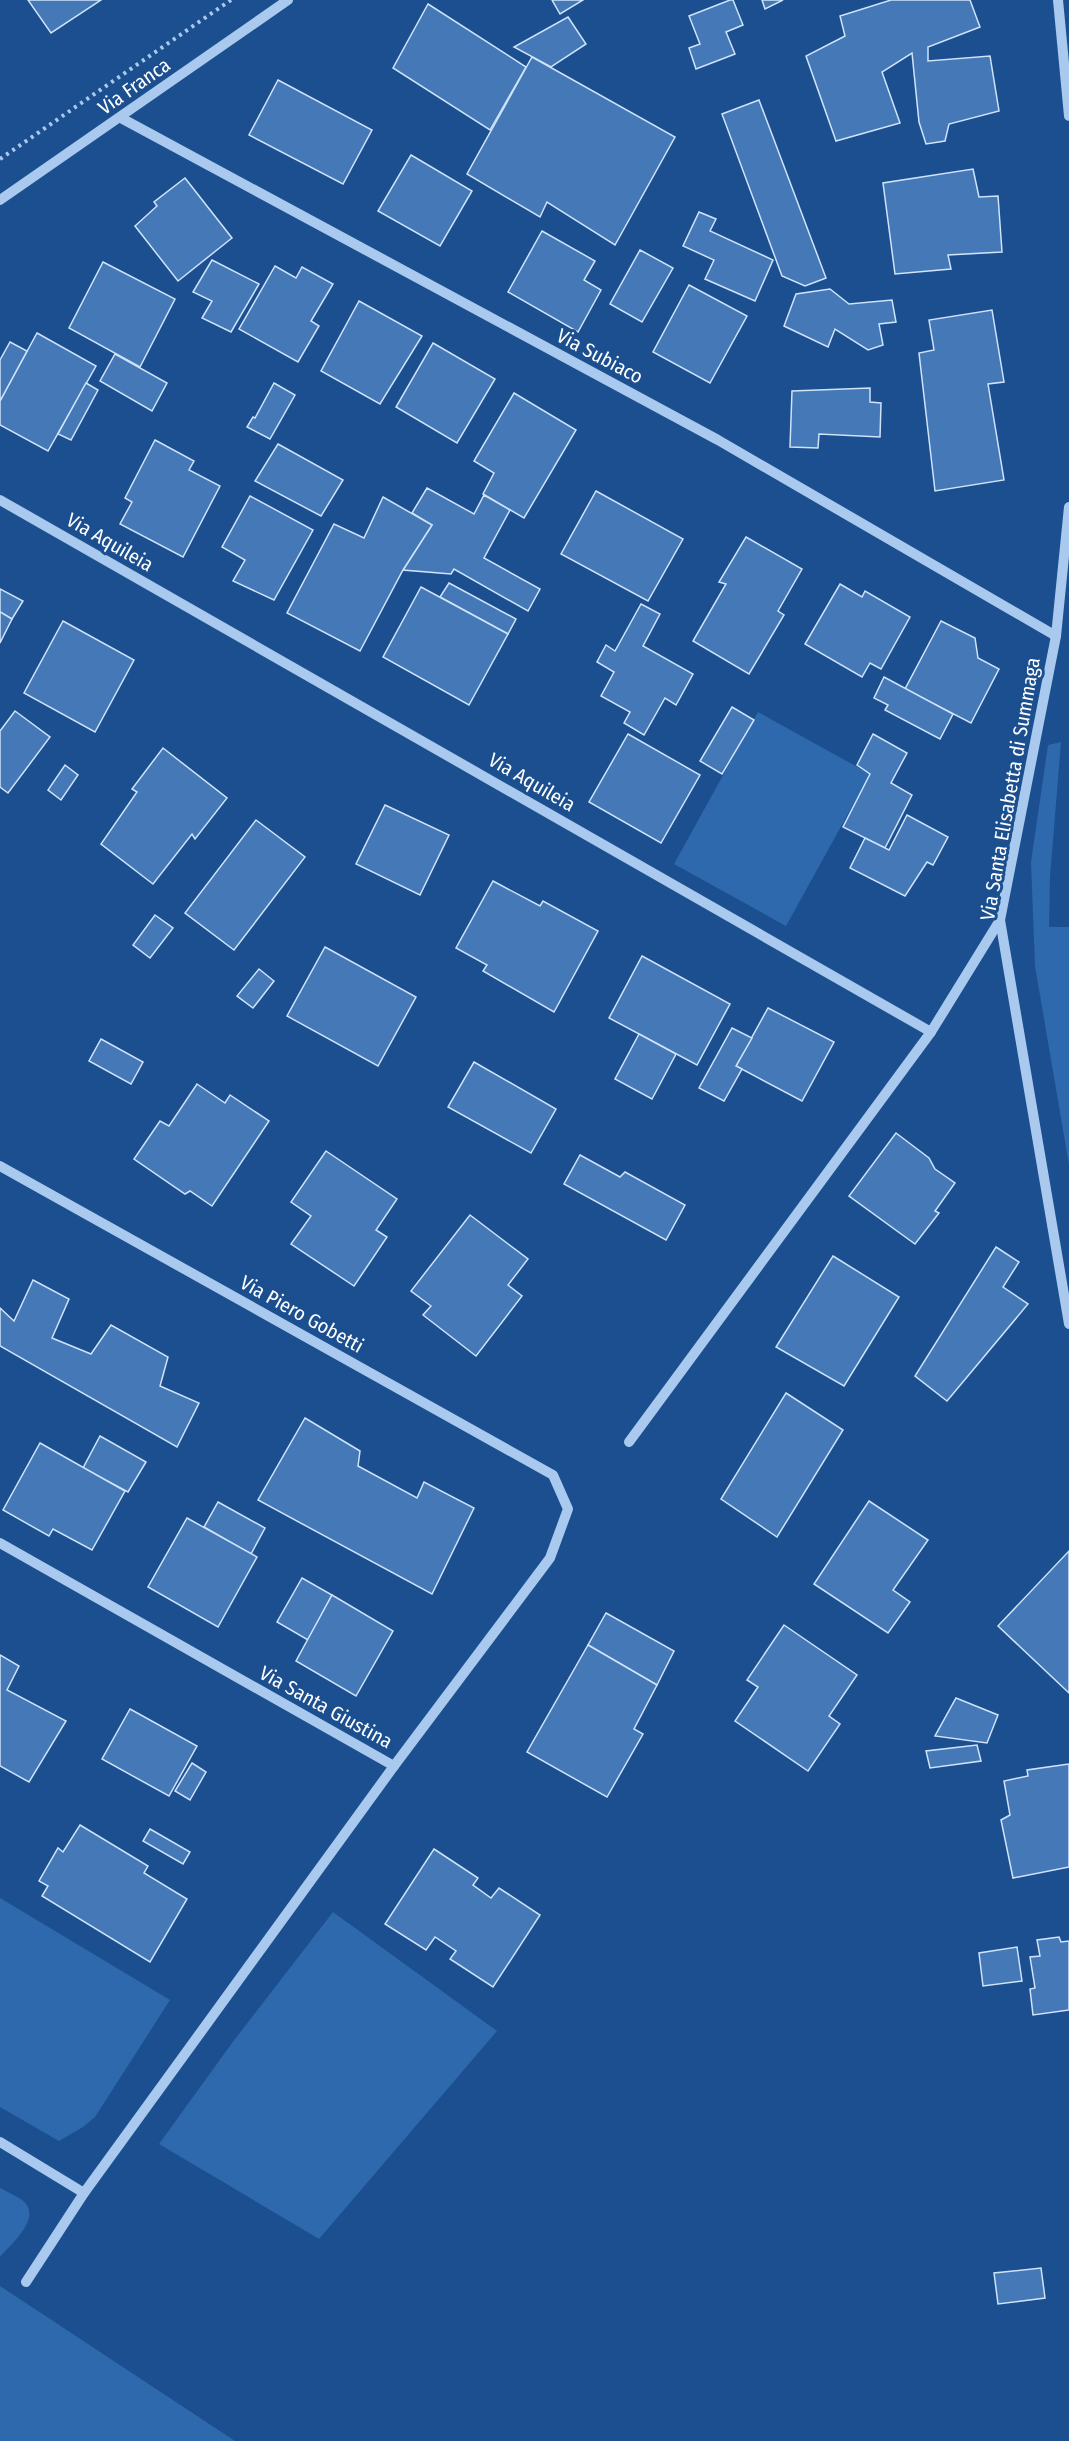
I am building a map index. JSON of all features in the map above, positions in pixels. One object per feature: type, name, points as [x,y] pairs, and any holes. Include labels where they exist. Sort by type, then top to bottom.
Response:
[{"type":"street","name":"Via Franca","points":[[0,200],[288,0]]},
{"type":"street","points":[[1058,0],[1069,116]]},
{"type":"street","name":"Via Subiaco","points":[[121,118],[718,440],[1056,636]]},
{"type":"street","name":"Via Aquileia","points":[[0,500],[932,1032]]},
{"type":"street","name":"Via Santa Elisabetta di Summaga","points":[[1069,507],[1056,636],[1000,920],[1069,1324]]},
{"type":"street","points":[[629,1442],[932,1032],[1000,920]]},
{"type":"street","name":"Via Piero Gobetti","points":[[0,1166],[553,1475],[568,1509]]},
{"type":"street","name":"Via Santa Giustina","points":[[0,1543],[394,1766],[550,1558],[568,1509]]},
{"type":"street","points":[[26,2282],[84,2193],[394,1766]]},
{"type":"street","points":[[0,2142],[84,2193]]},
{"type":"path","points":[[0,159],[231,0]]},
{"type":"shaded area","points":[[758,712],[870,774],[786,926],[674,864]]},
{"type":"shaded area","points":[[1061,742],[1050,877],[1049,927],[1069,927],[1069,1165],[1035,966],[1031,862],[1048,745]]},
{"type":"shaded area","points":[[0,1898],[170,2000],[95,2117],[59,2141],[0,2107]]},
{"type":"shaded area","points":[[333,1912],[497,2031],[319,2239],[159,2144],[232,2043]]},
{"type":"shaded area","points":[[0,2188],[22,2200],[28,2207],[29,2214],[28,2222],[18,2238],[0,2257]]},
{"type":"shaded area","points":[[0,2286],[235,2441],[0,2441]]},
{"type":"building","points":[[28,0],[101,0],[51,33]]},
{"type":"building","points":[[552,0],[583,0],[560,14]]},
{"type":"building","points":[[733,0],[743,25],[726,32],[735,54],[696,69],[689,48],[700,44],[689,16]]},
{"type":"building","points":[[762,0],[783,0],[765,9]]},
{"type":"building","points":[[891,0],[970,0],[980,27],[928,47],[928,61],[990,56],[999,111],[949,124],[945,141],[926,144],[919,122],[912,53],[882,72],[900,123],[836,141],[806,56],[845,36],[840,16]]},
{"type":"building","points":[[428,4],[526,67],[490,130],[393,68]]},
{"type":"building","points":[[568,17],[586,44],[551,67],[514,47]]},
{"type":"building","points":[[532,57],[675,137],[615,245],[547,202],[540,217],[467,174]]},
{"type":"building","points":[[278,80],[372,130],[343,184],[249,135]]},
{"type":"building","points":[[759,100],[826,278],[805,286],[782,276],[722,114]]},
{"type":"building","points":[[411,155],[472,191],[440,246],[378,211]]},
{"type":"building","points":[[973,169],[979,197],[998,196],[1002,252],[948,255],[951,269],[895,274],[883,183]]},
{"type":"building","points":[[185,178],[232,238],[178,281],[135,226],[157,206],[154,202]]},
{"type":"building","points":[[699,212],[716,219],[710,231],[773,260],[755,301],[705,279],[714,260],[683,246]]},
{"type":"building","points":[[542,231],[595,261],[584,280],[601,290],[578,332],[508,292]]},
{"type":"building","points":[[640,250],[673,268],[642,322],[610,304]]},
{"type":"building","points":[[212,260],[259,284],[231,332],[202,318],[212,301],[193,292]]},
{"type":"building","points":[[103,262],[175,299],[140,367],[69,328]]},
{"type":"building","points":[[275,266],[296,278],[302,267],[333,284],[311,321],[319,326],[298,362],[239,329]]},
{"type":"building","points":[[689,285],[747,316],[710,383],[653,352]]},
{"type":"building","points":[[830,289],[849,304],[892,300],[896,322],[879,324],[883,345],[868,350],[835,329],[828,347],[784,326],[796,294]]},
{"type":"building","points":[[359,301],[422,336],[380,404],[321,371]]},
{"type":"building","points":[[992,310],[1004,382],[988,384],[1004,480],[935,491],[919,353],[934,350],[929,320]]},
{"type":"building","points":[[37,333],[96,366],[48,451],[0,425],[0,401]]},
{"type":"building","points":[[10,342],[27,351],[0,401],[0,360]]},
{"type":"building","points":[[433,343],[495,379],[457,443],[396,407]]},
{"type":"building","points":[[115,354],[167,383],[152,411],[100,381]]},
{"type":"building","points":[[86,383],[98,390],[71,440],[58,434]]},
{"type":"building","points":[[274,383],[295,395],[270,439],[247,427],[253,417],[255,418]]},
{"type":"building","points":[[870,388],[870,402],[881,403],[880,437],[819,434],[818,448],[790,447],[792,391]]},
{"type":"building","points":[[514,393],[576,430],[524,518],[483,494],[494,473],[474,461]]},
{"type":"building","points":[[155,440],[194,461],[189,470],[220,486],[183,557],[120,524],[132,502],[125,498]]},
{"type":"building","points":[[278,444],[343,480],[321,516],[255,481]]},
{"type":"building","points":[[427,488],[474,514],[484,495],[510,510],[484,558],[540,589],[528,611],[454,569],[451,574],[403,570],[432,525],[412,513]]},
{"type":"building","points":[[596,491],[683,539],[648,601],[561,554]]},
{"type":"building","points":[[250,496],[313,530],[274,600],[233,581],[245,560],[222,547]]},
{"type":"building","points":[[383,497],[432,525],[403,570],[360,651],[287,613],[334,524],[364,538]]},
{"type":"building","points":[[746,537],[802,569],[778,611],[784,615],[749,674],[693,641],[726,584],[719,582]]},
{"type":"building","points":[[449,583],[516,619],[508,634],[440,597]]},
{"type":"building","points":[[840,584],[862,597],[865,591],[910,617],[881,669],[870,663],[862,677],[805,644]]},
{"type":"building","points":[[421,587],[508,634],[469,705],[383,657]]},
{"type":"building","points":[[0,589],[23,601],[12,619],[0,612]]},
{"type":"building","points":[[641,604],[660,614],[643,646],[693,674],[676,705],[665,698],[644,735],[624,723],[630,712],[601,696],[614,672],[597,662],[606,645],[615,651]]},
{"type":"building","points":[[0,612],[12,619],[0,643]]},
{"type":"building","points":[[63,621],[134,660],[95,732],[24,693]]},
{"type":"building","points":[[941,621],[975,638],[978,658],[999,669],[971,723],[905,689]]},
{"type":"building","points":[[884,677],[953,714],[940,739],[885,710],[888,705],[874,698]]},
{"type":"building","points":[[732,707],[754,720],[722,774],[700,761]]},
{"type":"building","points":[[15,711],[50,737],[8,793],[0,787],[0,731]]},
{"type":"building","points":[[628,734],[700,775],[661,843],[589,802]]},
{"type":"building","points":[[873,734],[907,753],[891,783],[912,795],[885,848],[843,827],[870,774],[857,765]]},
{"type":"building","points":[[163,748],[227,798],[195,839],[192,834],[153,884],[101,844],[137,792],[132,789]]},
{"type":"building","points":[[65,765],[78,775],[61,800],[48,790]]},
{"type":"building","points":[[385,805],[449,835],[420,895],[356,864]]},
{"type":"building","points":[[907,815],[948,837],[933,865],[927,862],[905,896],[850,868],[865,838],[889,850]]},
{"type":"building","points":[[256,820],[305,857],[234,950],[185,913]]},
{"type":"building","points":[[493,881],[540,906],[543,901],[598,931],[554,1012],[483,971],[487,965],[456,948]]},
{"type":"building","points":[[155,915],[173,928],[150,958],[133,945]]},
{"type":"building","points":[[325,947],[416,997],[378,1066],[287,1016]]},
{"type":"building","points":[[642,956],[730,1004],[697,1065],[609,1018]]},
{"type":"building","points":[[259,969],[274,981],[253,1008],[237,996]]},
{"type":"building","points":[[768,1008],[834,1042],[802,1101],[736,1066]]},
{"type":"building","points":[[732,1028],[752,1038],[736,1066],[742,1069],[724,1101],[699,1088]]},
{"type":"building","points":[[639,1034],[676,1054],[652,1099],[615,1079]]},
{"type":"building","points":[[101,1039],[143,1062],[131,1084],[89,1061]]},
{"type":"building","points":[[474,1062],[556,1109],[531,1153],[448,1107]]},
{"type":"building","points":[[197,1084],[225,1103],[230,1095],[269,1121],[212,1206],[190,1191],[185,1194],[134,1159],[160,1121],[169,1126]]},
{"type":"building","points":[[896,1133],[929,1158],[935,1169],[955,1183],[935,1211],[939,1213],[915,1244],[849,1196]]},
{"type":"building","points":[[326,1151],[397,1199],[376,1230],[387,1237],[354,1286],[291,1244],[311,1216],[291,1202]]},
{"type":"building","points":[[580,1155],[620,1177],[625,1172],[685,1205],[666,1240],[564,1184]]},
{"type":"building","points":[[470,1215],[528,1259],[508,1285],[522,1296],[476,1356],[423,1315],[431,1306],[411,1291]]},
{"type":"building","points":[[996,1247],[1019,1262],[1003,1287],[1028,1304],[947,1401],[915,1376]]},
{"type":"building","points":[[833,1256],[899,1297],[844,1386],[776,1347]]},
{"type":"building","points":[[33,1280],[69,1299],[52,1338],[91,1354],[111,1325],[168,1357],[160,1386],[199,1403],[177,1447],[0,1346],[0,1308],[14,1321]]},
{"type":"building","points":[[786,1393],[843,1430],[777,1537],[721,1499]]},
{"type":"building","points":[[305,1418],[360,1451],[358,1466],[417,1498],[424,1482],[474,1508],[432,1594],[258,1500]]},
{"type":"building","points":[[100,1436],[146,1462],[128,1492],[83,1468]]},
{"type":"building","points":[[40,1443],[125,1491],[92,1550],[53,1529],[49,1536],[3,1510]]},
{"type":"building","points":[[869,1501],[928,1540],[893,1590],[910,1602],[888,1633],[814,1584]]},
{"type":"building","points":[[218,1502],[265,1528],[251,1554],[204,1527]]},
{"type":"building","points":[[187,1518],[257,1557],[218,1627],[148,1587]]},
{"type":"building","points":[[1069,1551],[1069,1693],[998,1626]]},
{"type":"building","points":[[302,1578],[332,1595],[308,1640],[277,1622]]},
{"type":"building","points":[[332,1595],[393,1631],[356,1696],[296,1661]]},
{"type":"building","points":[[606,1613],[674,1651],[657,1685],[588,1645]]},
{"type":"building","points":[[784,1625],[857,1675],[829,1716],[840,1724],[808,1771],[735,1721],[758,1687],[747,1680]]},
{"type":"building","points":[[588,1645],[657,1685],[634,1729],[643,1734],[607,1797],[527,1752]]},
{"type":"building","points":[[0,1655],[19,1666],[7,1690],[66,1721],[29,1782],[0,1766]]},
{"type":"building","points":[[956,1698],[998,1715],[987,1743],[935,1736]]},
{"type":"building","points":[[130,1709],[197,1746],[169,1796],[102,1759]]},
{"type":"building","points":[[977,1745],[981,1761],[930,1768],[926,1751]]},
{"type":"building","points":[[192,1763],[206,1772],[190,1800],[175,1791]]},
{"type":"building","points":[[1069,1764],[1069,1867],[1013,1878],[1001,1820],[1010,1815],[1004,1781],[1028,1776],[1027,1770]]},
{"type":"building","points":[[80,1825],[148,1866],[144,1873],[187,1899],[150,1962],[42,1896],[48,1886],[39,1881],[58,1848],[63,1852]]},
{"type":"building","points":[[150,1829],[190,1852],[183,1864],[143,1841]]},
{"type":"building","points":[[434,1849],[478,1878],[473,1885],[491,1898],[499,1888],[540,1915],[493,1987],[450,1959],[456,1951],[435,1937],[426,1950],[385,1924]]},
{"type":"building","points":[[1059,1937],[1061,1942],[1069,1941],[1069,2010],[1033,2015],[1030,1989],[1035,1988],[1030,1957],[1040,1956],[1037,1940]]},
{"type":"building","points":[[1017,1947],[1022,1981],[983,1986],[979,1953]]},
{"type":"building","points":[[1041,2268],[1045,2298],[998,2304],[994,2273]]}]
